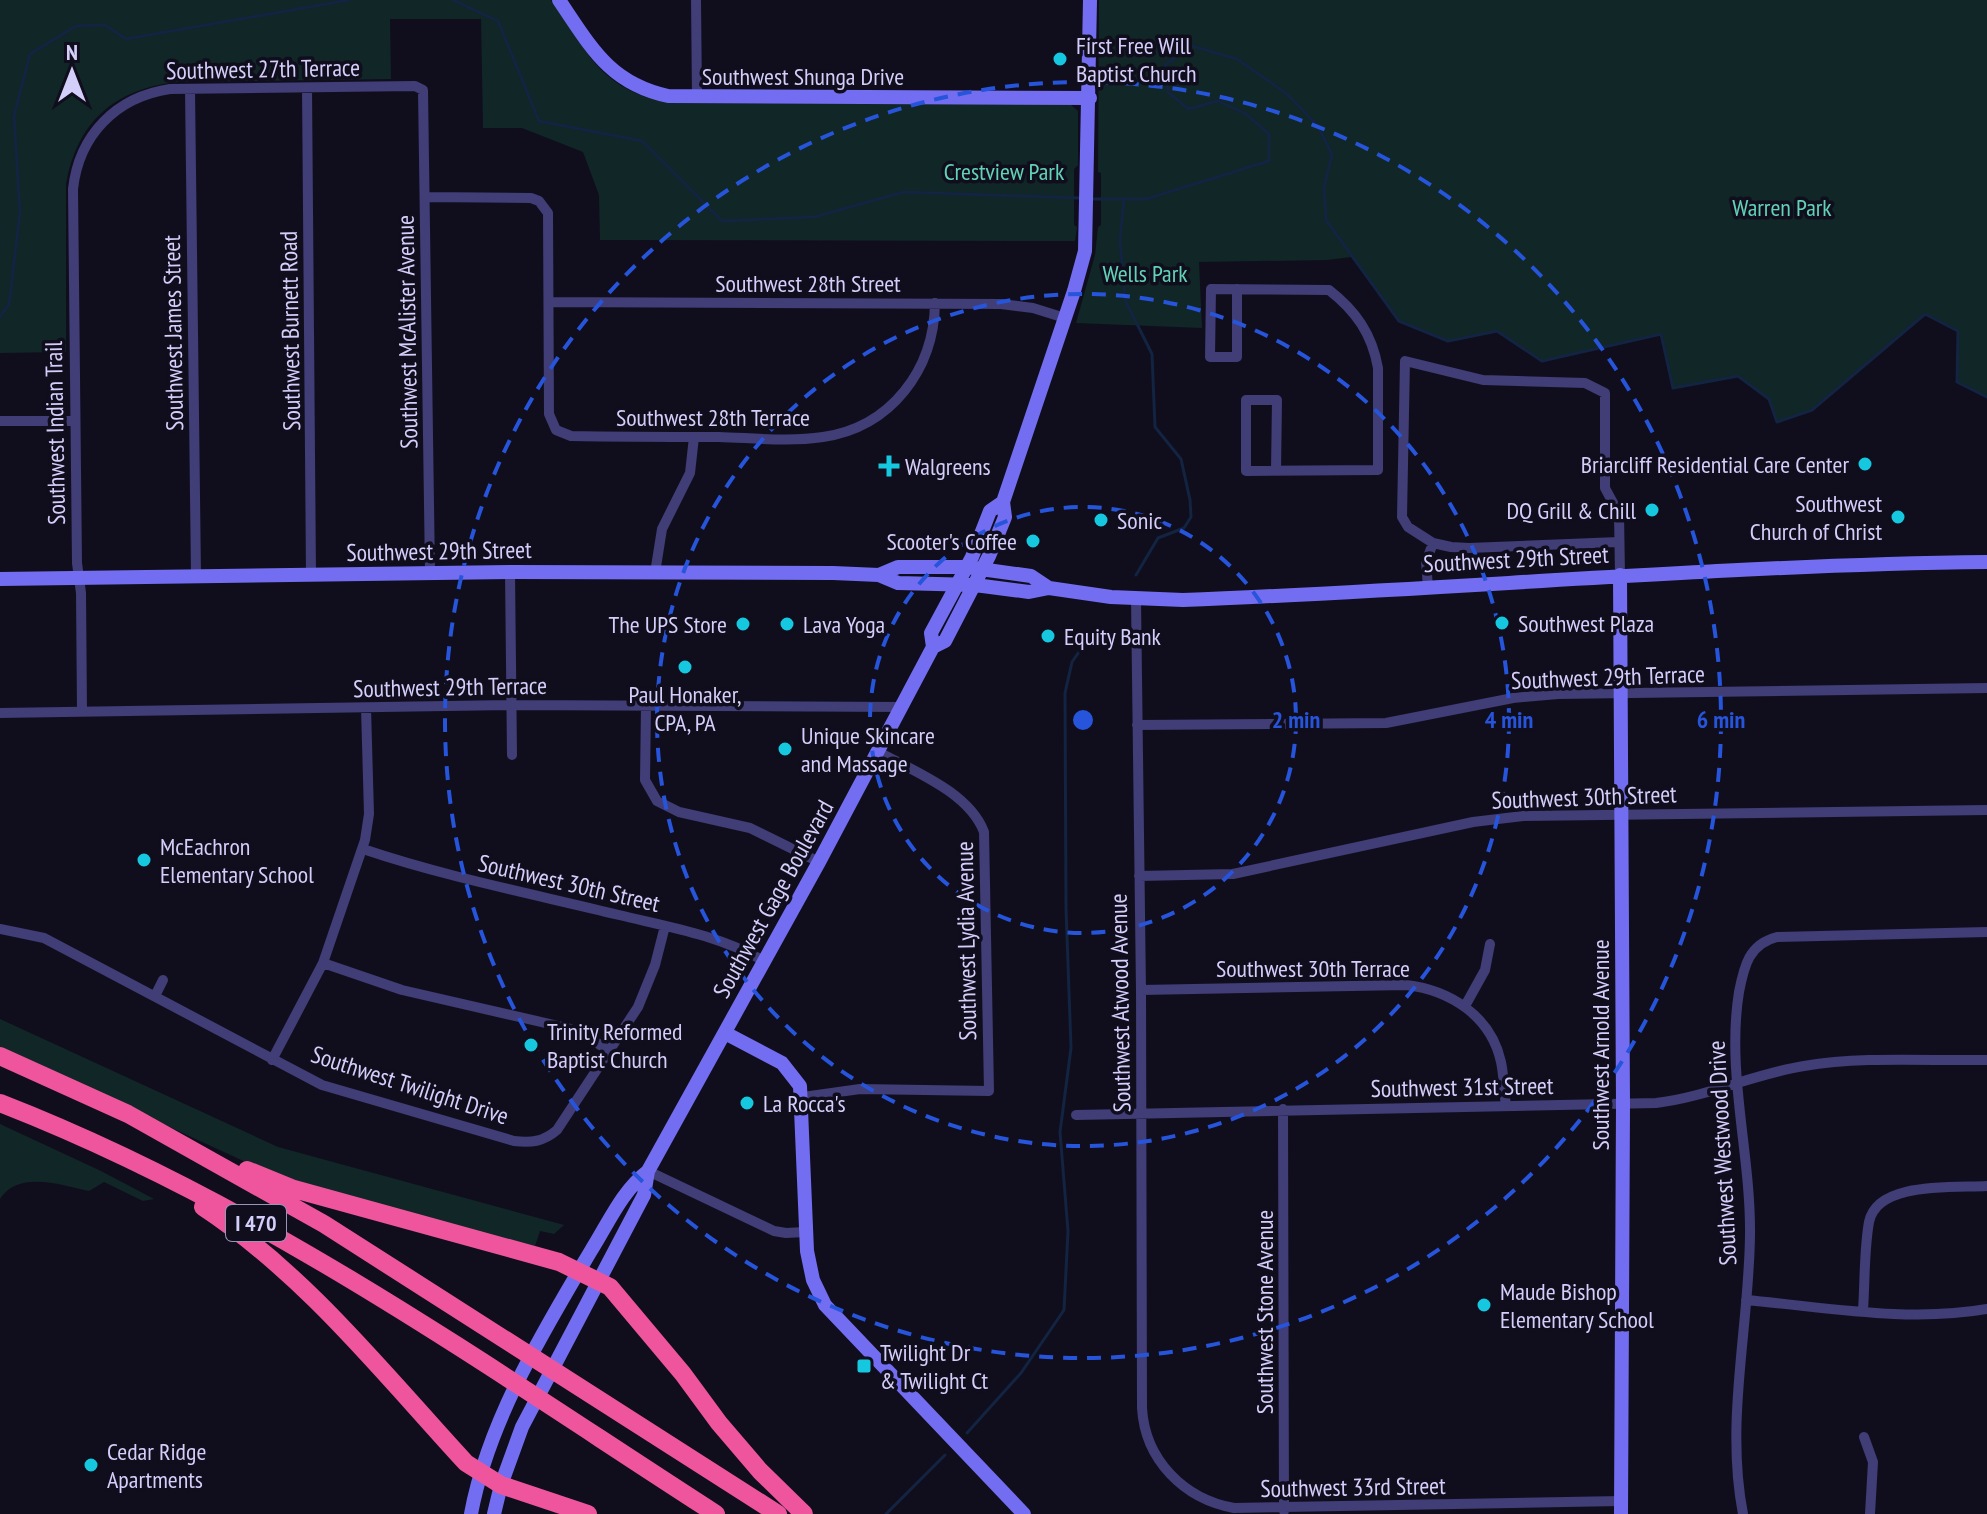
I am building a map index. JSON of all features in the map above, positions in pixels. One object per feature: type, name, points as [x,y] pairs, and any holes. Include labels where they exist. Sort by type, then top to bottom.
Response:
[{"type":"highway","name":"I 470","points":[[0,1056],[85,1092],[324,1224],[778,1514]]},
{"type":"highway","name":"I 470","points":[[0,1103],[126,1157],[303,1249],[716,1514]]},
{"type":"highway","points":[[164,1133],[294,1189],[543,1257],[600,1281],[610,1287],[683,1374],[729,1435],[804,1514]]},
{"type":"highway","points":[[126,1157],[240,1232],[269,1256],[320,1304],[466,1463],[501,1485],[588,1514]]},
{"type":"main road","name":"Southwest Shunga Drive","points":[[559,0],[598,58],[623,80],[653,93],[697,98],[1090,98]]},
{"type":"main road","name":"Southwest Gage Boulevard","points":[[494,1514],[501,1485],[529,1411],[644,1195],[648,1171],[819,862],[933,647],[945,641],[983,569],[1005,517],[1003,502],[1082,263],[1087,222],[1090,0]]},
{"type":"main road","name":"Southwest Gage Boulevard","points":[[933,647],[931,633],[966,567],[990,511],[1003,502]]},
{"type":"main road","name":"Southwest 29th Street","points":[[0,579],[510,572],[879,575],[898,583],[975,585],[1029,592],[1049,588],[1136,599],[1196,600],[1620,575],[1987,562]]},
{"type":"main road","name":"Southwest 29th Street","points":[[879,575],[898,567],[966,567],[1031,576],[1049,588]]},
{"type":"main road","name":"Southwest Arnold Avenue","points":[[1620,575],[1623,1105],[1621,1507]]},
{"type":"main road","points":[[725,1033],[782,1063],[796,1077],[803,1097],[805,1232],[810,1271],[825,1305],[1024,1514]]},
{"type":"main road","name":"Southwest Gage Boulevard","points":[[471,1514],[489,1445],[508,1402],[631,1184],[648,1171]]},
{"type":"street","points":[[696,0],[697,98]]},
{"type":"street","name":"Southwest 27th Terrace","points":[[81,154],[98,127],[125,104],[161,90],[415,86],[423,90]]},
{"type":"street","name":"Southwest Burnett Road","points":[[307,88],[311,575]]},
{"type":"street","name":"Southwest James Street","points":[[190,89],[196,576]]},
{"type":"street","name":"Southwest McAlister Avenue","points":[[423,90],[430,573]]},
{"type":"street","name":"Southwest Indian Trail","points":[[81,154],[73,189],[82,712]]},
{"type":"street","points":[[426,197],[531,198],[544,206],[548,213],[549,302]]},
{"type":"street","points":[[1237,289],[1237,357],[1210,357],[1211,289],[1237,289],[1329,290],[1354,312],[1375,353],[1378,368],[1378,470],[1246,471],[1246,400],[1277,400],[1276,470]]},
{"type":"street","name":"Southwest 28th Street","points":[[549,302],[1001,304],[1033,308],[1065,318]]},
{"type":"street","name":"Southwest 28th Terrace","points":[[549,302],[549,414],[556,430],[571,436],[814,438],[841,433],[867,423],[892,405],[919,372],[929,346],[935,303]]},
{"type":"street","points":[[1619,542],[1469,548],[1433,543],[1408,527],[1402,517],[1405,361],[1483,380],[1585,383],[1605,393],[1605,488],[1619,514],[1620,575]]},
{"type":"street","points":[[0,421],[75,421]]},
{"type":"street","points":[[655,573],[662,529],[690,473],[694,437]]},
{"type":"street","points":[[1428,587],[1426,562],[1433,543]]},
{"type":"street","points":[[510,572],[512,755]]},
{"type":"street","name":"Southwest Atwood Avenue","points":[[1136,599],[1142,1408]]},
{"type":"street","name":"Southwest 29th Terrace","points":[[1137,725],[1362,724],[1400,720],[1513,698],[1558,694],[1987,688]]},
{"type":"street","name":"Southwest 29th Terrace","points":[[0,713],[512,705],[901,707]]},
{"type":"street","points":[[646,706],[645,780],[657,801],[679,812],[765,834],[819,862]]},
{"type":"street","points":[[272,1060],[323,963],[363,849],[369,814],[366,708]]},
{"type":"street","name":"Southwest Lydia Avenue","points":[[803,1097],[860,1089],[989,1091],[984,832],[976,815],[963,801],[877,751]]},
{"type":"street","name":"Southwest 30th Street","points":[[1139,876],[1213,876],[1244,872],[1492,819],[1987,810]]},
{"type":"street","name":"Southwest 30th Street","points":[[363,849],[410,865],[710,936],[764,961]]},
{"type":"street","name":"Southwest Twilight Drive","points":[[0,929],[44,938],[322,1085],[530,1143],[545,1139],[557,1130],[631,1019],[648,987],[665,926]]},
{"type":"street","name":"Southwest Westwood Drive","points":[[1743,1514],[1736,1473],[1735,1436],[1750,1235],[1735,1032],[1740,989],[1750,953],[1764,941],[1777,937],[1987,932]]},
{"type":"street","points":[[1465,1006],[1485,970],[1490,944]]},
{"type":"street","points":[[323,963],[402,990],[567,1028],[608,1050]]},
{"type":"street","points":[[155,996],[163,980]]},
{"type":"street","name":"Southwest 30th Terrace","points":[[1141,990],[1406,985],[1437,991],[1465,1006],[1494,1044],[1501,1061],[1506,1106]]},
{"type":"street","name":"Southwest 31st Street","points":[[1076,1115],[1623,1105],[1701,1096],[1779,1071],[1824,1063],[1987,1060]]},
{"type":"street","name":"Southwest Stone Avenue","points":[[1283,1109],[1284,1511]]},
{"type":"street","points":[[648,1171],[774,1231],[805,1232]]},
{"type":"street","points":[[1863,1310],[1869,1221],[1879,1204],[1901,1192],[1987,1186]]},
{"type":"street","points":[[1746,1300],[1911,1314],[1960,1314],[1987,1309]]},
{"type":"street","name":"Southwest 33rd Street","points":[[1142,1408],[1148,1438],[1157,1457],[1175,1480],[1191,1492],[1234,1508],[1284,1511],[1621,1507]]},
{"type":"street","points":[[1864,1437],[1873,1462],[1870,1514]]},
{"type":"green space","name":"Crestview Park","points":[[0,0],[551,0],[586,52],[610,78],[625,88],[668,103],[1070,104],[1078,111],[1078,165],[1074,169],[1075,241],[600,240],[599,195],[583,152],[522,128],[483,128],[481,19],[390,19],[391,79],[177,82],[135,92],[102,112],[79,143],[66,184],[66,352],[0,353]]},
{"type":"green space","name":"Warren Park","points":[[1099,0],[1987,0],[1987,397],[1957,382],[1958,331],[1925,315],[1812,410],[1777,422],[1769,399],[1738,376],[1673,388],[1661,334],[1542,361],[1497,331],[1448,341],[1399,321],[1351,257],[1199,262],[1202,328],[1076,323],[1095,255],[1098,227],[1101,225],[1101,173],[1098,172]]},
{"type":"green space","points":[[0,1019],[278,1147],[564,1225],[554,1234],[540,1231],[535,1246],[334,1194],[250,1164],[0,1049]]},
{"type":"green space","points":[[0,1124],[154,1199],[143,1201],[104,1182],[89,1191],[54,1183],[29,1182],[8,1190],[0,1199]]},
{"type":"waterway","points":[[0,317],[9,304],[20,213],[14,116],[30,54],[76,26],[105,25],[126,39],[349,0]]},
{"type":"waterway","points":[[453,0],[498,21],[539,121],[642,141],[722,221],[814,217],[904,192],[1080,198]]},
{"type":"waterway","points":[[1091,199],[1146,199],[1269,161],[1269,134],[1246,114],[1218,101],[1188,109],[1168,92],[1165,65],[1192,46],[1237,59],[1287,94],[1317,125],[1332,154],[1324,188],[1326,220],[1399,321],[1448,341],[1497,331],[1542,361],[1661,334],[1673,388],[1738,376],[1769,399],[1777,422],[1812,410],[1925,314],[1958,331],[1957,382],[1987,397]]},
{"type":"waterway","points":[[1124,199],[1120,240],[1125,300],[1152,354],[1155,427],[1181,459],[1191,517],[1184,528],[1158,538],[1136,575]]},
{"type":"waterway","points":[[967,1433],[1021,1373],[1064,1310],[1068,1231],[1060,1132],[1071,1048],[1066,908],[1065,693],[1072,662],[1081,649]]},
{"type":"waterway","points":[[886,1514],[945,1455]]},
{"type":"place","name":"First Free Will Baptist Church","points":[[1060,59]]},
{"type":"place","name":"Briarcliff Residential Care Center","points":[[1865,464]]},
{"type":"place","name":"Walgreens","points":[[889,466]]},
{"type":"place","name":"DQ Grill & Chill","points":[[1652,510]]},
{"type":"place","name":"Southwest Church of Christ","points":[[1898,517]]},
{"type":"place","name":"Sonic","points":[[1101,520]]},
{"type":"place","name":"Scooter's Coffee","points":[[1033,541]]},
{"type":"place","name":"Southwest Plaza","points":[[1502,623]]},
{"type":"place","name":"The UPS Store","points":[[743,624]]},
{"type":"place","name":"Lava Yoga","points":[[787,624]]},
{"type":"place","name":"Equity Bank","points":[[1048,636]]},
{"type":"place","name":"Paul Honaker, CPA, PA","points":[[685,667]]},
{"type":"place","name":"Unique Skincare and Massage","points":[[785,749]]},
{"type":"place","name":"McEachron Elementary School","points":[[144,860]]},
{"type":"place","name":"Trinity Reformed Baptist Church","points":[[531,1045]]},
{"type":"place","name":"La Rocca's","points":[[747,1103]]},
{"type":"place","name":"Maude Bishop Elementary School","points":[[1484,1305]]},
{"type":"place","name":"Twilight Dr & Twilight Ct","points":[[864,1366]]},
{"type":"place","name":"Cedar Ridge Apartments","points":[[91,1465]]},
{"type":"park label","name":"Wells Park","points":[[1145,273]]}]
